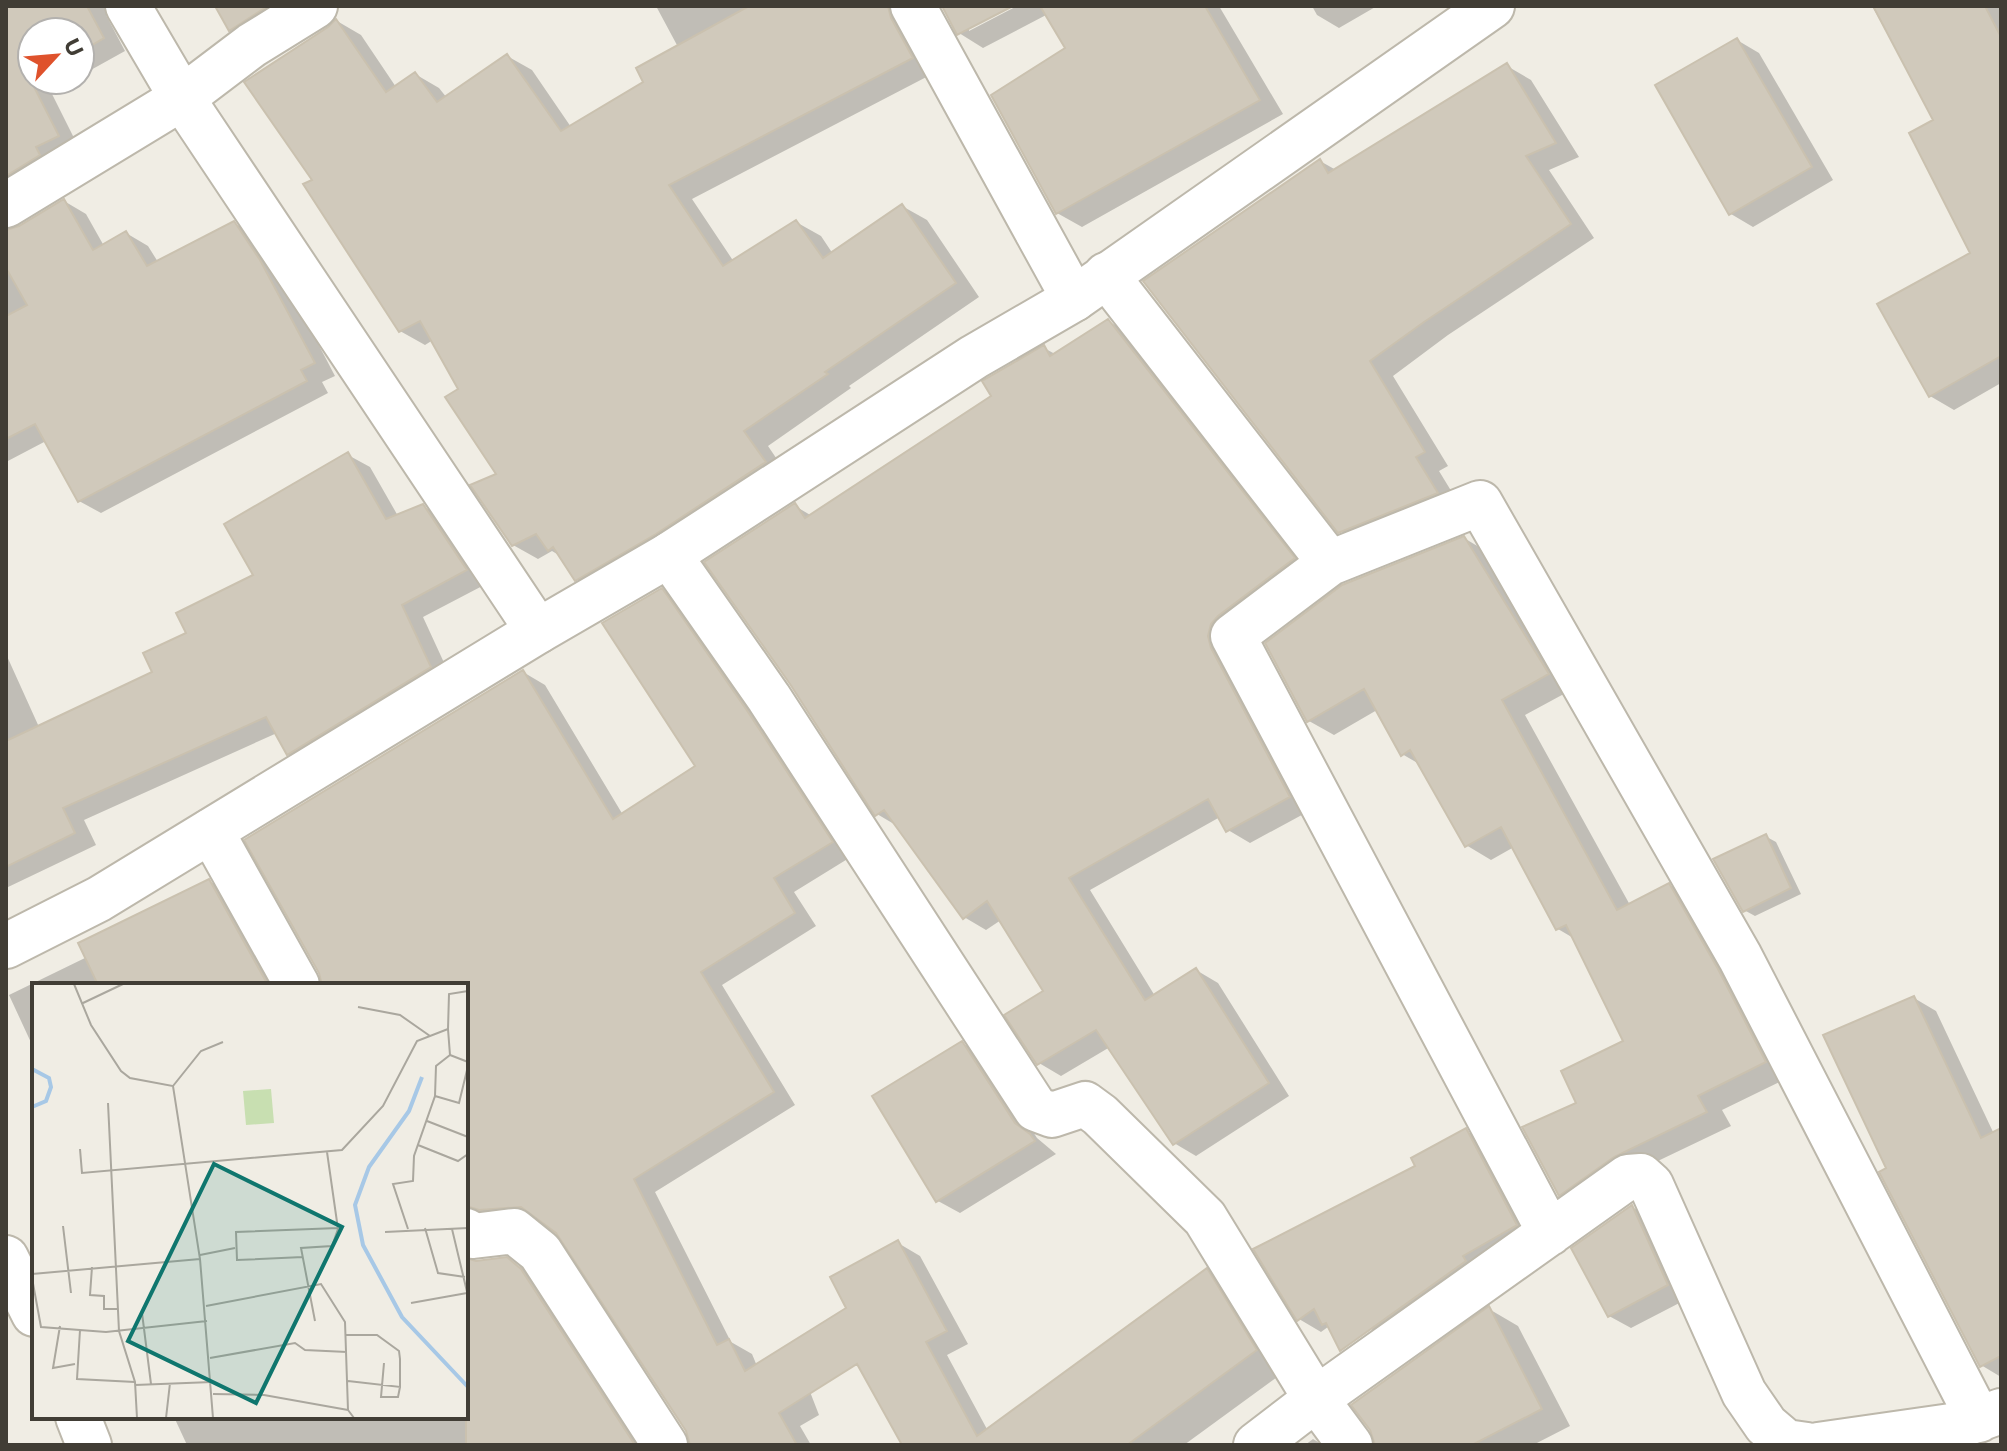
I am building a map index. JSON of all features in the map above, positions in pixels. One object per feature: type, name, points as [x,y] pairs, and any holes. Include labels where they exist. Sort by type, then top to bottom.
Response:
[{"type":"street","points":[[128,6],[182,98],[538,631]]},
{"type":"street","points":[[6,205],[182,98],[252,45],[315,6]]},
{"type":"street","points":[[913,6],[1090,287],[1330,563]]},
{"type":"street","points":[[6,946],[99,899],[538,631],[669,555],[974,357],[1090,287],[1492,6]]},
{"type":"street","points":[[1550,1233],[1233,636],[1330,563],[1480,503],[1740,957],[1990,1415],[1965,1424],[1818,1445]]},
{"type":"street","points":[[669,555],[811,761],[1036,1109],[1052,1115],[1085,1104],[1205,1218],[1316,1399],[1350,1445]]},
{"type":"street","points":[[211,831],[296,983]]},
{"type":"street","points":[[1256,1445],[1628,1177],[1641,1176],[1651,1185],[1744,1393],[1766,1425],[1786,1442],[1807,1445]]},
{"type":"street","points":[[468,1232],[473,1236],[514,1231],[540,1252],[665,1445]]},
{"type":"street","points":[[6,1258],[32,1310]]},
{"type":"street","points":[[79,1419],[89,1445]]},
{"type":"building","points":[[6,6],[87,6],[92,16],[16,16],[16,96],[39,96],[59,136],[36,147],[40,155],[6,176]]},
{"type":"building","points":[[215,6],[268,6],[229,31]]},
{"type":"building","points":[[749,6],[888,6],[891,18],[913,58],[669,185],[723,266],[796,220],[823,258],[902,204],[956,283],[744,431],[766,462],[656,534],[575,581],[553,547],[548,551],[536,534],[512,546],[470,485],[496,474],[445,397],[458,389],[420,321],[399,332],[303,184],[312,180],[244,82],[336,19],[386,92],[415,72],[437,102],[507,54],[561,131],[643,82],[636,68]]},
{"type":"building","points":[[942,6],[1013,6],[957,35]]},
{"type":"building","points":[[1040,6],[1205,6],[1260,100],[1056,214],[991,95],[1065,48]]},
{"type":"building","points":[[1873,6],[1985,6],[2001,37],[2001,356],[1929,397],[1877,304],[1970,253],[1909,133],[1933,120]]},
{"type":"building","points":[[96,23],[104,38],[96,43]]},
{"type":"building","points":[[1737,38],[1812,167],[1729,215],[1655,85]]},
{"type":"building","points":[[1507,63],[1556,143],[1526,156],[1571,224],[1370,361],[1425,452],[1416,457],[1438,493],[1338,533],[1143,281],[1320,159],[1328,173]]},
{"type":"building","points":[[64,199],[93,250],[126,231],[147,266],[234,221],[260,260],[315,363],[301,370],[307,381],[78,502],[35,424],[6,439],[6,316],[27,305],[6,268],[6,230],[19,226]]},
{"type":"building","points":[[1108,319],[1295,558],[1218,616],[1211,624],[1208,636],[1211,648],[1290,797],[1226,832],[1208,799],[1069,878],[1145,1000],[1196,968],[1269,1083],[1173,1145],[1096,1030],[1037,1065],[1004,1015],[1043,991],[987,901],[963,919],[884,810],[875,816],[790,684],[704,562],[795,503],[805,518],[991,396],[982,381],[1044,345],[1050,356]]},
{"type":"building","points":[[348,452],[386,519],[423,504],[467,570],[402,605],[431,667],[287,755],[266,717],[63,808],[75,833],[6,867],[6,741],[152,672],[143,653],[186,633],[176,613],[253,575],[224,524]]},
{"type":"building","points":[[1464,536],[1549,674],[1502,700],[1617,910],[1669,883],[1766,1062],[1698,1096],[1707,1112],[1614,1157],[1559,1196],[1522,1127],[1576,1103],[1561,1071],[1623,1041],[1566,925],[1556,930],[1501,827],[1465,847],[1410,750],[1401,756],[1364,689],[1307,722],[1265,643],[1342,585]]},
{"type":"building","points":[[662,588],[833,842],[774,878],[795,913],[701,972],[774,1092],[634,1179],[717,1345],[729,1339],[745,1371],[846,1308],[830,1277],[898,1240],[947,1331],[926,1342],[977,1436],[1207,1268],[1257,1350],[1127,1445],[902,1445],[857,1364],[779,1413],[797,1445],[690,1445],[686,1431],[556,1233],[521,1207],[479,1210],[468,1207],[468,983],[322,983],[319,973],[244,840],[523,670],[613,819],[695,766],[602,623]]},
{"type":"building","points":[[1766,834],[1791,888],[1743,912],[1713,859]]},
{"type":"building","points":[[209,879],[267,983],[97,983],[78,943]]},
{"type":"building","points":[[1914,996],[1981,1138],[2001,1128],[2001,1356],[1980,1367],[1879,1172],[1886,1168],[1823,1035]]},
{"type":"building","points":[[962,1041],[1015,1123],[1035,1141],[936,1202],[872,1096]]},
{"type":"building","points":[[1466,1128],[1517,1225],[1463,1256],[1466,1261],[1340,1351],[1326,1323],[1322,1325],[1314,1309],[1297,1321],[1253,1249],[1415,1166],[1411,1158]]},
{"type":"building","points":[[1632,1205],[1668,1285],[1608,1317],[1571,1248]]},
{"type":"building","points":[[507,1257],[521,1269],[635,1445],[466,1445],[468,1259],[476,1261]]},
{"type":"building","points":[[1489,1306],[1542,1409],[1472,1445],[1375,1445],[1370,1430],[1351,1405]]}]
